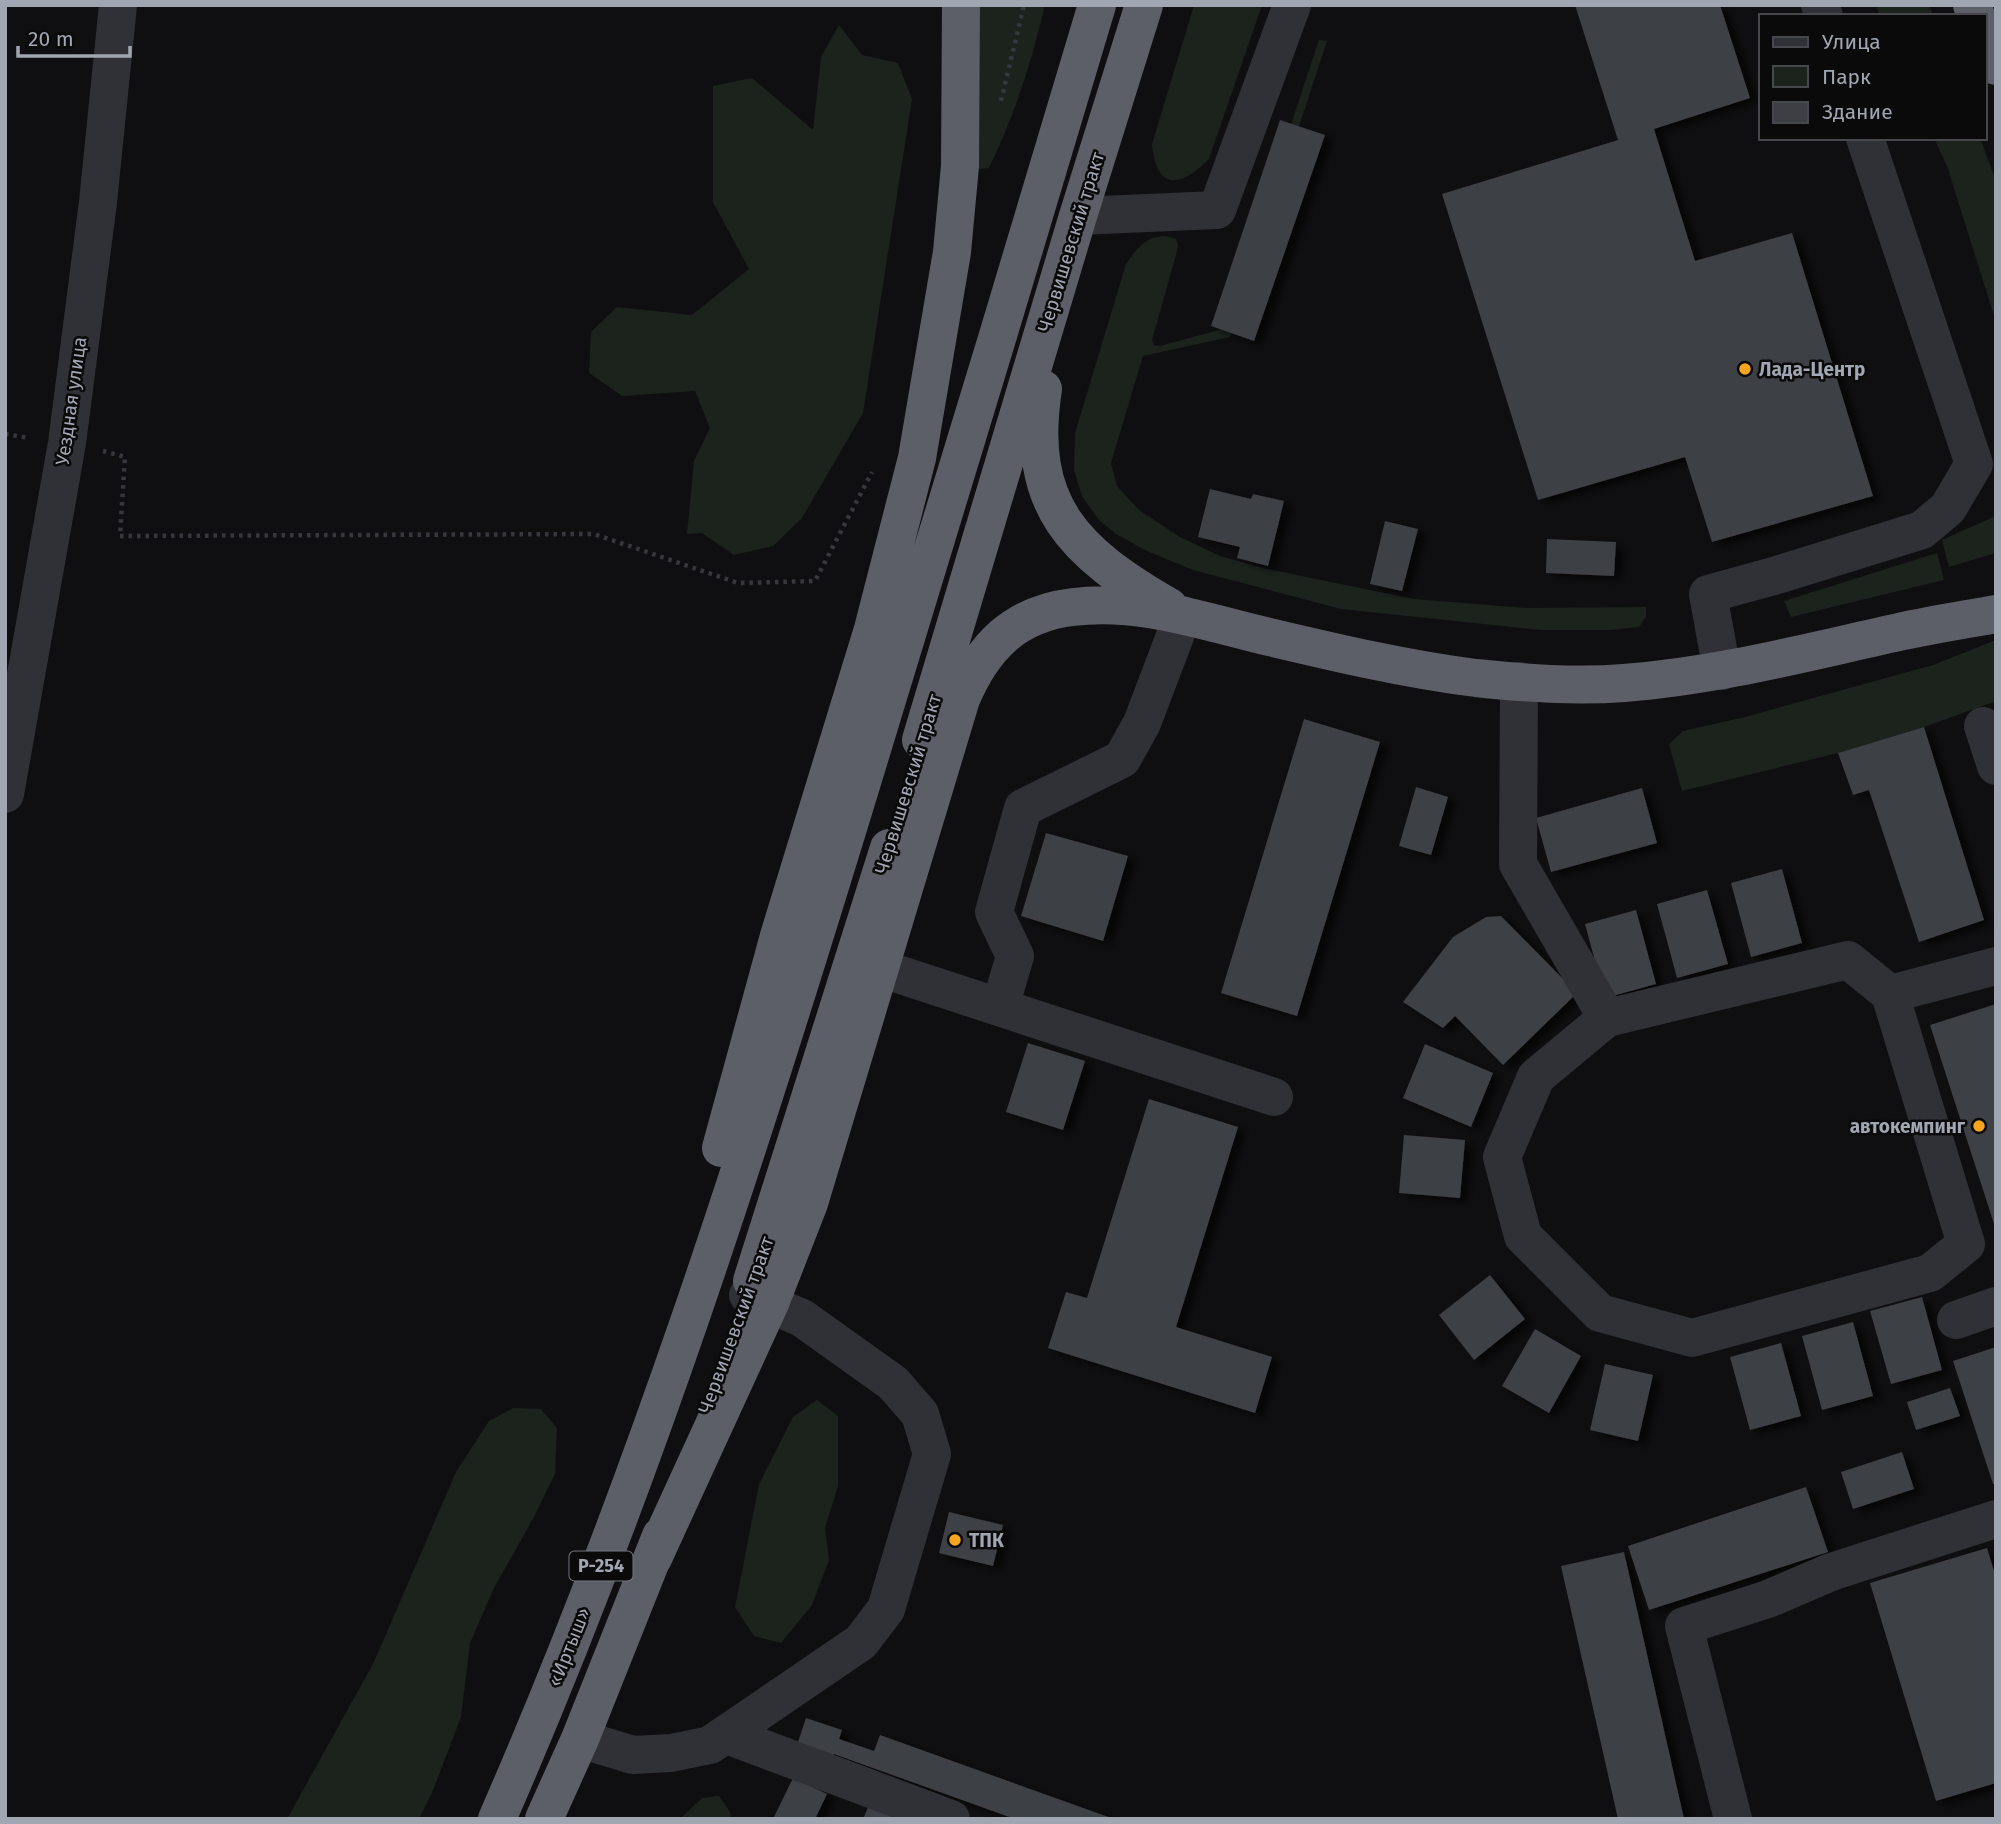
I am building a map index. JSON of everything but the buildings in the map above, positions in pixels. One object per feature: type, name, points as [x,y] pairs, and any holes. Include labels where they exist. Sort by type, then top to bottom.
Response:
[{"type":"highway","points":[[664,1394],[723,1140],[779,936],[873,628],[917,458],[946,290],[960,166],[961,5]]},
{"type":"highway","points":[[664,1394],[721,1230],[817,928],[1097,5]]},
{"type":"highway","name":"Червишевский тракт","points":[[867,965],[1078,216],[1144,5]]},
{"type":"highway","points":[[1987,44],[1996,66]]},
{"type":"highway","points":[[1061,276],[1038,419],[1040,459],[1045,485],[1055,510],[1073,536],[1105,567],[1183,615]]},
{"type":"highway","points":[[1898,632],[1996,590]]},
{"type":"highway","points":[[759,1299],[809,1203],[867,965],[961,699],[978,663],[989,649],[1016,626],[1042,614],[1072,607],[1138,607],[1183,615],[1399,667],[1550,684],[1622,683],[1722,671],[1898,632],[1996,614]]},
{"type":"highway","name":"Р-254","points":[[544,1819],[580,1739],[759,1299]]},
{"type":"highway","name":"«Иртыш»","points":[[497,1819],[578,1626],[664,1394]]},
{"type":"street","name":"Уездная улица","points":[[5,794],[19,631],[67,443],[98,202],[118,5]]},
{"type":"street","points":[[1078,216],[1217,210],[1292,5]]},
{"type":"street","points":[[1722,671],[1708,594],[1922,530],[1948,508],[1974,464],[1866,140]]},
{"type":"street","points":[[1000,1007],[1015,956],[994,912],[1023,808],[1122,759],[1142,723],[1183,615]]},
{"type":"street","points":[[1519,681],[1518,864],[1607,1017]]},
{"type":"street","points":[[1983,726],[1996,766]]},
{"type":"street","points":[[1848,960],[1890,994],[1966,1244],[1930,1273],[1692,1338],[1600,1313],[1523,1237],[1502,1157],[1536,1077],[1607,1017],[1848,960]]},
{"type":"street","points":[[867,965],[1274,1097]]},
{"type":"street","points":[[1890,994],[1996,966]]},
{"type":"street","points":[[580,1739],[633,1755],[671,1754],[710,1745],[861,1643],[886,1609],[932,1454],[920,1414],[893,1383],[802,1318],[759,1299]]},
{"type":"street","points":[[1956,1320],[1996,1306]]},
{"type":"street","points":[[1733,1819],[1684,1626],[1768,1598],[1831,1572],[1996,1519]]},
{"type":"street","points":[[727,1735],[951,1819]]},
{"type":"path","points":[[5,435],[67,443],[125,457],[120,536],[594,534],[738,583],[815,580],[873,470]]},
{"type":"green space","points":[[979,5],[1045,5],[1028,68],[1006,129],[989,168],[979,169]]},
{"type":"green space","points":[[1194,5],[1262,5],[1209,159],[1189,176],[1172,180],[1164,177],[1159,170],[1152,144]]},
{"type":"green space","points":[[1876,5],[1929,5],[1932,14],[1879,14]]},
{"type":"green space","points":[[839,25],[862,55],[898,63],[912,99],[863,413],[802,518],[773,546],[734,555],[702,533],[687,534],[694,461],[710,428],[695,391],[622,396],[589,373],[591,332],[617,307],[692,315],[749,269],[713,202],[713,86],[752,78],[813,130],[821,57]]},
{"type":"green space","points":[[1319,40],[1327,41],[1230,337],[1143,356],[1111,463],[1117,486],[1139,510],[1180,537],[1220,556],[1263,568],[1414,599],[1527,608],[1646,607],[1646,617],[1639,627],[1611,630],[1541,630],[1341,609],[1193,570],[1147,551],[1116,534],[1099,520],[1082,496],[1074,470],[1075,433],[1126,264],[1141,245],[1153,238],[1160,236],[1176,239],[1178,246],[1152,340],[1154,345],[1160,346],[1223,329]]},
{"type":"green space","points":[[1935,140],[1981,140],[1996,181],[1996,322],[1947,166]]},
{"type":"green space","points":[[1996,516],[1996,553],[1949,567],[1942,540]]},
{"type":"green space","points":[[1937,553],[1944,580],[1791,617],[1784,601]]},
{"type":"green space","points":[[1996,640],[1996,701],[1924,727],[1838,753],[1682,791],[1669,744],[1683,731],[1745,717],[1933,665]]},
{"type":"green space","points":[[817,1400],[838,1416],[838,1486],[825,1528],[829,1560],[812,1605],[781,1643],[754,1636],[735,1607],[759,1484],[793,1417]]},
{"type":"green space","points":[[513,1408],[541,1409],[557,1428],[555,1474],[494,1588],[470,1643],[461,1717],[432,1793],[419,1819],[287,1819],[374,1662],[456,1472],[489,1421]]},
{"type":"green space","points":[[719,1796],[730,1812],[731,1819],[680,1819],[702,1798]]},
{"type":"place","name":"Лада-Центр","points":[[1745,369]]},
{"type":"place","name":"автокемпинг","points":[[1979,1126]]},
{"type":"place","name":"ТПК","points":[[955,1540]]}]
